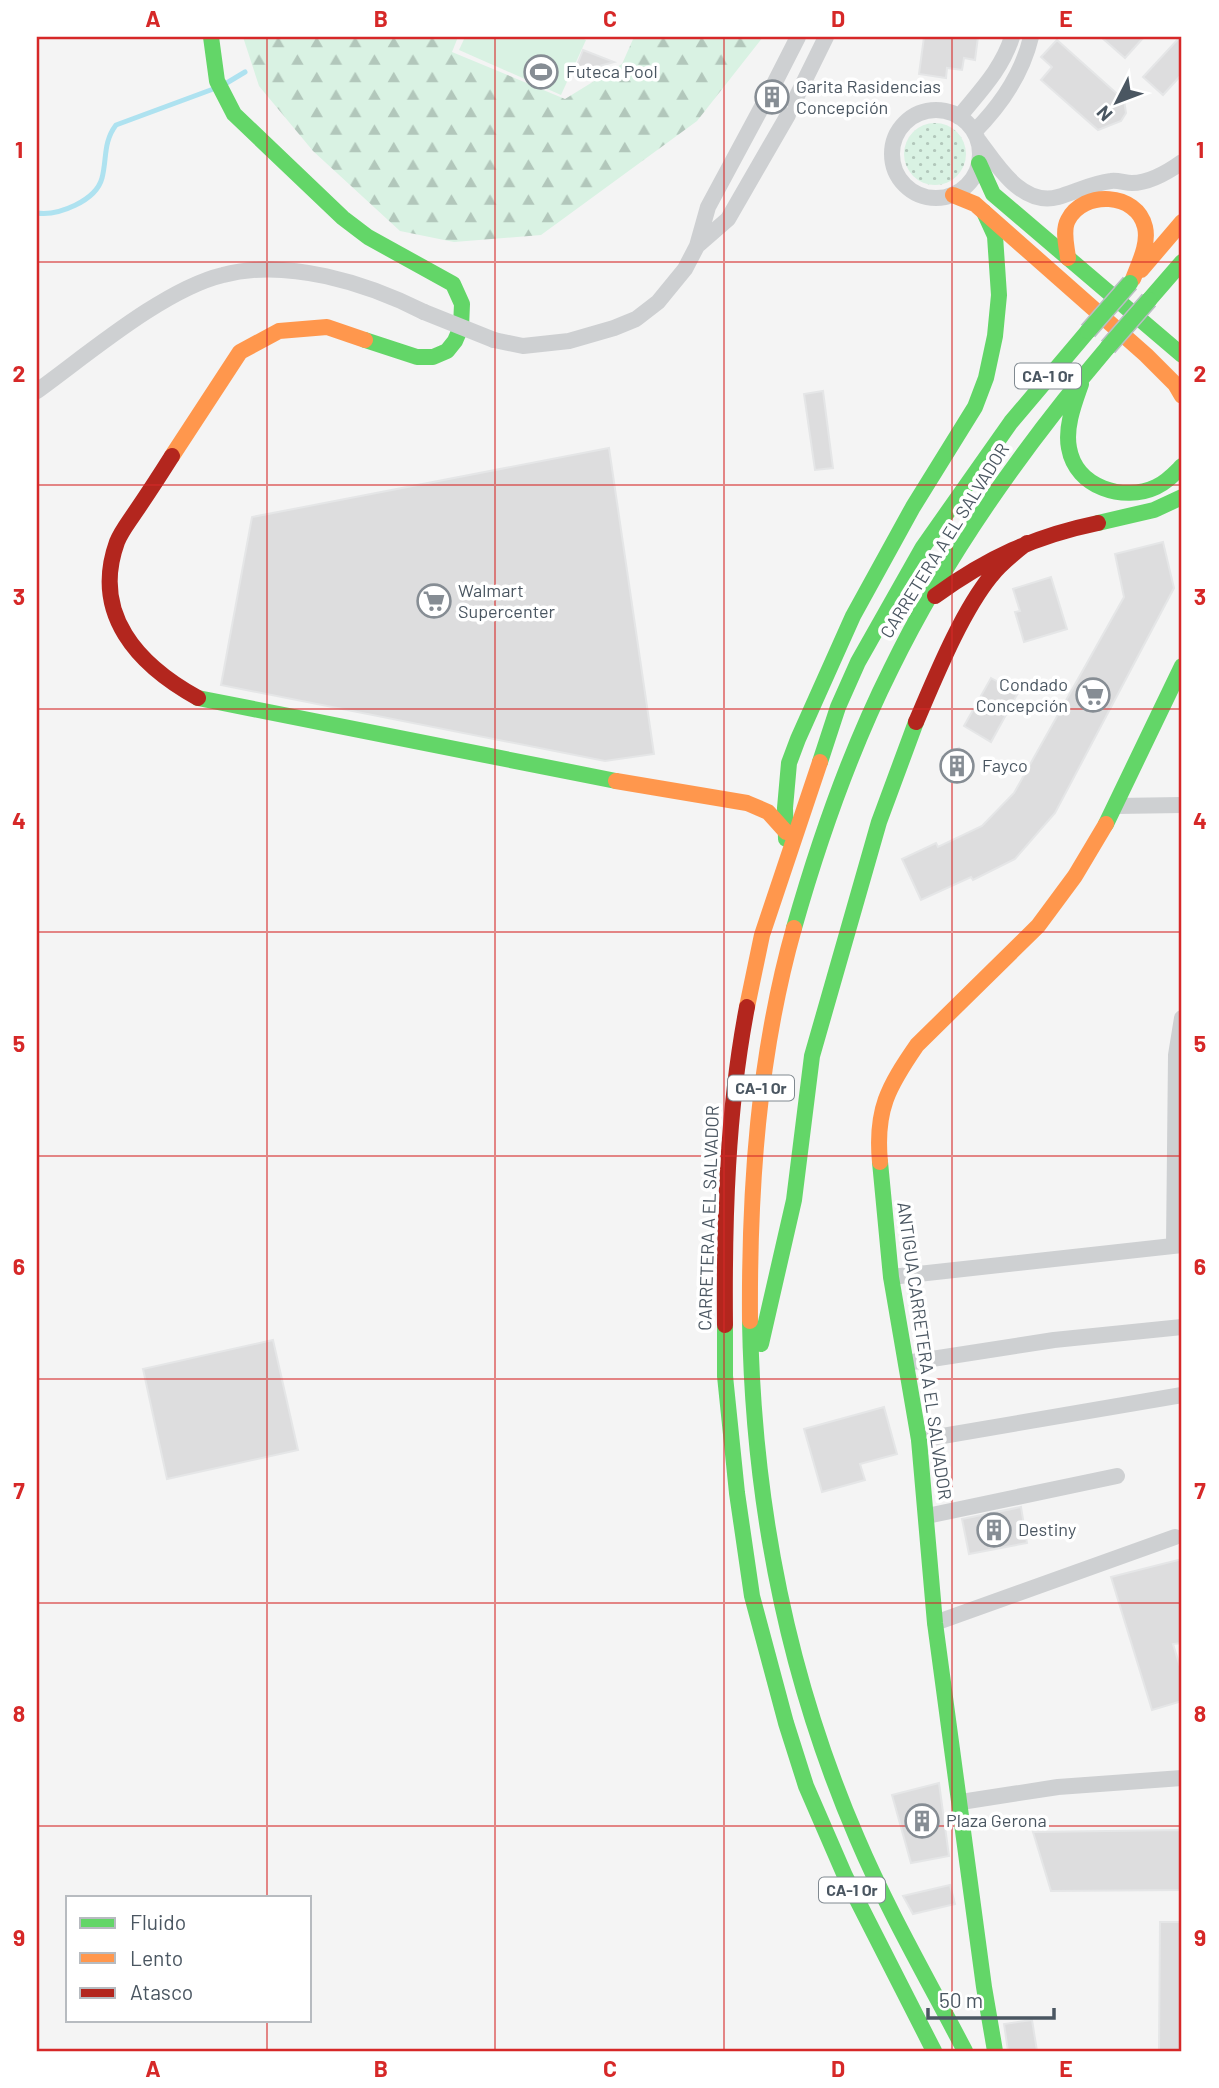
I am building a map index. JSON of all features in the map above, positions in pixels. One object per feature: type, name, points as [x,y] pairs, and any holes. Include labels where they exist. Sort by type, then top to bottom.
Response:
[{"type":"main road","points":[[211,37],[217,81],[234,114],[343,218],[368,237],[453,284],[462,304],[461,327],[447,351],[433,357],[417,357],[398,352],[327,327],[279,331],[240,352],[118,539],[110,574],[110,592],[117,620],[134,650],[176,687],[199,699],[678,793],[747,803],[768,812],[786,832]]},
{"type":"main road","points":[[979,163],[993,194],[1182,355]]},
{"type":"main road","points":[[953,195],[964,198],[984,212],[1146,355],[1175,384],[1182,396]]},
{"type":"main road","points":[[1068,258],[1065,233],[1068,220],[1087,202],[1098,198],[1114,198],[1138,212],[1145,224],[1143,253],[1131,281]]},
{"type":"main road","points":[[786,863],[788,780],[793,752],[853,616],[943,457],[975,407],[986,378],[995,336],[999,295],[995,236],[984,212]]},
{"type":"main road","name":"CARRETERA A EL SALVADOR","points":[[934,2051],[845,1875],[806,1786],[752,1596],[737,1493],[725,1376],[724,1242],[733,1104],[762,935],[838,707],[858,662],[923,547],[1011,422],[1182,222]]},
{"type":"main road","name":"CARRETERA A EL SALVADOR","points":[[965,2051],[869,1865],[829,1770],[804,1694],[778,1593],[760,1478],[751,1384],[750,1267],[758,1116],[770,1029],[806,888],[843,777],[886,679],[927,601],[1012,467],[1084,374],[1182,262]]},
{"type":"main road","points":[[1084,374],[1073,407],[1068,440],[1071,457],[1083,475],[1098,487],[1119,494],[1141,494],[1164,484],[1182,466]]},
{"type":"main road","points":[[943,457],[1011,422]]},
{"type":"main road","points":[[927,601],[981,565],[1027,543],[1165,507],[1182,497]]},
{"type":"main road","points":[[751,1384],[794,1200],[811,1056],[879,821],[902,756],[936,676],[964,620],[989,578],[1006,559],[1027,543]]},
{"type":"main road","name":"ANTIGUA CARRETERA A EL SALVADOR","points":[[995,2051],[935,1623],[919,1440],[891,1277],[878,1140],[880,1114],[901,1068],[917,1045],[1038,926],[1075,876],[1116,806],[1178,684],[1182,666]]},
{"type":"main road","points":[[747,803],[788,780]]},
{"type":"street","points":[[37,391],[149,311],[189,288],[222,275],[253,271],[309,272],[387,293],[424,312],[494,340],[523,346],[569,341],[614,328],[636,318],[658,302],[685,269],[697,246],[708,207],[798,37]]},
{"type":"street","points":[[697,246],[729,219],[791,109],[826,37]]},
{"type":"street","points":[[959,117],[997,70],[1012,37]]},
{"type":"street","points":[[1031,37],[1025,61],[1015,80],[976,136],[979,163],[970,182],[953,195],[941,198],[928,197],[905,186],[898,176],[892,152],[900,128],[908,119],[933,110],[947,111],[959,117],[976,136],[1000,168],[1022,190],[1043,199],[1112,181],[1146,181],[1166,173],[1182,162]]},
{"type":"street","points":[[788,57],[810,69]]},
{"type":"street","points":[[1116,806],[1182,805]]},
{"type":"street","points":[[891,1277],[1178,1245],[1176,1055],[1182,1018]]},
{"type":"street","points":[[906,1363],[1054,1340],[1182,1327]]},
{"type":"street","points":[[919,1440],[1182,1395]]},
{"type":"street","points":[[927,1516],[1117,1476]]},
{"type":"street","points":[[935,1623],[1175,1537]]},
{"type":"street","points":[[961,1802],[1117,1781],[1182,1778]]},
{"type":"green space","points":[[243,37],[458,37],[452,52],[565,99],[622,64],[634,37],[763,37],[697,121],[541,235],[454,242],[400,231],[313,151],[259,86]]},
{"type":"green space","name":"Futeca Pool","points":[[465,37],[579,37],[586,40],[561,95],[459,50]]},
{"type":"green space","points":[[935,123],[947,125],[957,132],[964,142],[964,166],[957,176],[947,183],[935,185],[923,183],[913,176],[906,166],[904,154],[906,142],[913,132],[923,125]]},
{"type":"building","points":[[924,37],[978,37],[975,60],[964,58],[962,70],[947,68],[946,78],[919,74]]},
{"type":"building","points":[[1101,37],[1144,37],[1125,58]]},
{"type":"building","points":[[1180,37],[1182,74],[1163,95],[1143,77]]},
{"type":"building","points":[[1057,40],[1124,100],[1126,113],[1121,121],[1098,130],[1041,80],[1052,67],[1041,57]]},
{"type":"building","points":[[583,50],[614,62],[574,73]]},
{"type":"building","points":[[823,391],[833,468],[815,470],[804,394]]},
{"type":"building","name":"Walmart Supercenter","points":[[609,448],[654,754],[605,761],[221,685],[252,517]]},
{"type":"building","name":"Condado Concepción","points":[[1163,542],[1174,588],[1055,813],[1015,859],[973,880],[971,877],[921,900],[902,859],[936,843],[938,847],[982,826],[1014,793],[1124,597],[1115,554]]},
{"type":"building","points":[[1051,577],[1067,629],[1024,642],[1015,612],[1020,611],[1013,589]]},
{"type":"building","points":[[991,678],[1018,693],[991,742],[964,726]]},
{"type":"building","name":"Fayco","points":[[959,748],[971,775],[954,783],[942,757]]},
{"type":"building","points":[[273,1340],[298,1450],[167,1479],[143,1369]]},
{"type":"building","points":[[884,1407],[897,1454],[860,1464],[865,1480],[822,1492],[804,1429]]},
{"type":"building","name":"Destiny","points":[[1021,1507],[1027,1543],[969,1554],[962,1519]]},
{"type":"building","points":[[1182,1559],[1182,1643],[1173,1644],[1182,1673],[1182,1701],[1152,1710],[1111,1577]]},
{"type":"building","name":"Plaza Gerona","points":[[939,1783],[949,1856],[911,1863],[892,1795]]},
{"type":"building","points":[[1182,1830],[1182,1890],[1051,1891],[1033,1832]]},
{"type":"building","points":[[950,1885],[955,1904],[913,1914],[903,1896]]},
{"type":"building","points":[[1160,1922],[1182,1922],[1182,2050],[1159,2050]]},
{"type":"building","points":[[1032,2020],[1037,2051],[1008,2051],[1004,2024]]},
{"type":"waterway","points":[[225,84],[245,72]]},
{"type":"waterway","points":[[37,213],[65,209],[92,194],[102,178],[107,144],[116,125],[216,88]]},
{"type":"traffic: fast","points":[[211,37],[217,81],[234,114],[343,218],[368,237],[453,284],[462,304],[461,327],[447,351],[433,357],[417,357],[365,340]]},
{"type":"traffic: fast","points":[[979,163],[993,194],[1182,355]]},
{"type":"traffic: fast","points":[[786,839],[785,808],[789,763],[798,739],[853,616],[913,507],[975,407],[986,378],[995,336],[999,295],[995,236],[984,212]]},
{"type":"traffic: fast","points":[[1149,300],[1182,262]]},
{"type":"traffic: fast","points":[[1088,331],[1130,283]]},
{"type":"traffic: fast","points":[[1108,347],[1149,300]]},
{"type":"traffic: fast","points":[[820,762],[838,707],[858,662],[923,547],[1011,422],[1088,331]]},
{"type":"traffic: fast","points":[[794,928],[849,764],[876,700],[913,626],[989,501],[1108,347]]},
{"type":"traffic: fast","points":[[1081,384],[1071,416],[1068,440],[1073,462],[1091,482],[1116,492],[1143,491],[1164,483],[1182,466]]},
{"type":"traffic: fast","points":[[1098,523],[1154,510],[1182,497]]},
{"type":"traffic: fast","points":[[1106,824],[1182,666]]},
{"type":"traffic: fast","points":[[198,698],[616,781]]},
{"type":"traffic: fast","points":[[761,1344],[794,1200],[812,1056],[879,822],[916,722]]},
{"type":"traffic: fast","points":[[880,1162],[891,1277],[919,1440],[935,1623],[995,2051]]},
{"type":"traffic: fast","points":[[750,1321],[758,1454],[766,1520],[778,1585],[811,1713],[832,1776],[869,1865],[965,2051]]},
{"type":"traffic: fast","points":[[725,1325],[725,1376],[737,1493],[752,1596],[786,1723],[806,1786],[845,1876],[934,2051]]},
{"type":"traffic: slow","points":[[953,195],[975,204],[1146,355],[1175,384],[1182,396]]},
{"type":"traffic: slow","points":[[1068,258],[1065,229],[1075,210],[1097,200],[1121,201],[1140,215],[1146,233],[1145,247],[1133,279]]},
{"type":"traffic: slow","points":[[1141,270],[1182,222]]},
{"type":"traffic: slow","points":[[172,456],[240,352],[279,331],[327,327],[365,340]]},
{"type":"traffic: slow","points":[[747,1007],[762,935],[820,762]]},
{"type":"traffic: slow","points":[[616,781],[747,803],[768,812],[786,832]]},
{"type":"traffic: slow","points":[[880,1162],[880,1128],[886,1100],[917,1045],[1038,926],[1075,876],[1106,824]]},
{"type":"traffic: slow","points":[[750,1321],[751,1222],[758,1123],[772,1025],[794,928]]},
{"type":"traffic: jam","points":[[172,456],[117,542],[111,568],[110,592],[115,614],[125,635],[139,653],[156,670],[198,698]]},
{"type":"traffic: jam","points":[[935,596],[974,570],[1012,550],[1075,528],[1098,523]]},
{"type":"traffic: jam","points":[[916,722],[949,646],[969,608],[995,571],[1027,543]]},
{"type":"traffic: jam","points":[[725,1325],[728,1165],[735,1086],[747,1007]]},
{"type":"place","name":"Futeca Pool","points":[[541,72]]},
{"type":"place","name":"Garita Rasidencias Concepción","points":[[772,97]]},
{"type":"place","name":"Walmart Supercenter","points":[[434,601]]},
{"type":"place","name":"Condado Concepción","points":[[1093,695]]},
{"type":"place","name":"Fayco","points":[[957,766]]},
{"type":"place","name":"Destiny","points":[[994,1530]]},
{"type":"place","name":"Plaza Gerona","points":[[922,1821]]}]
